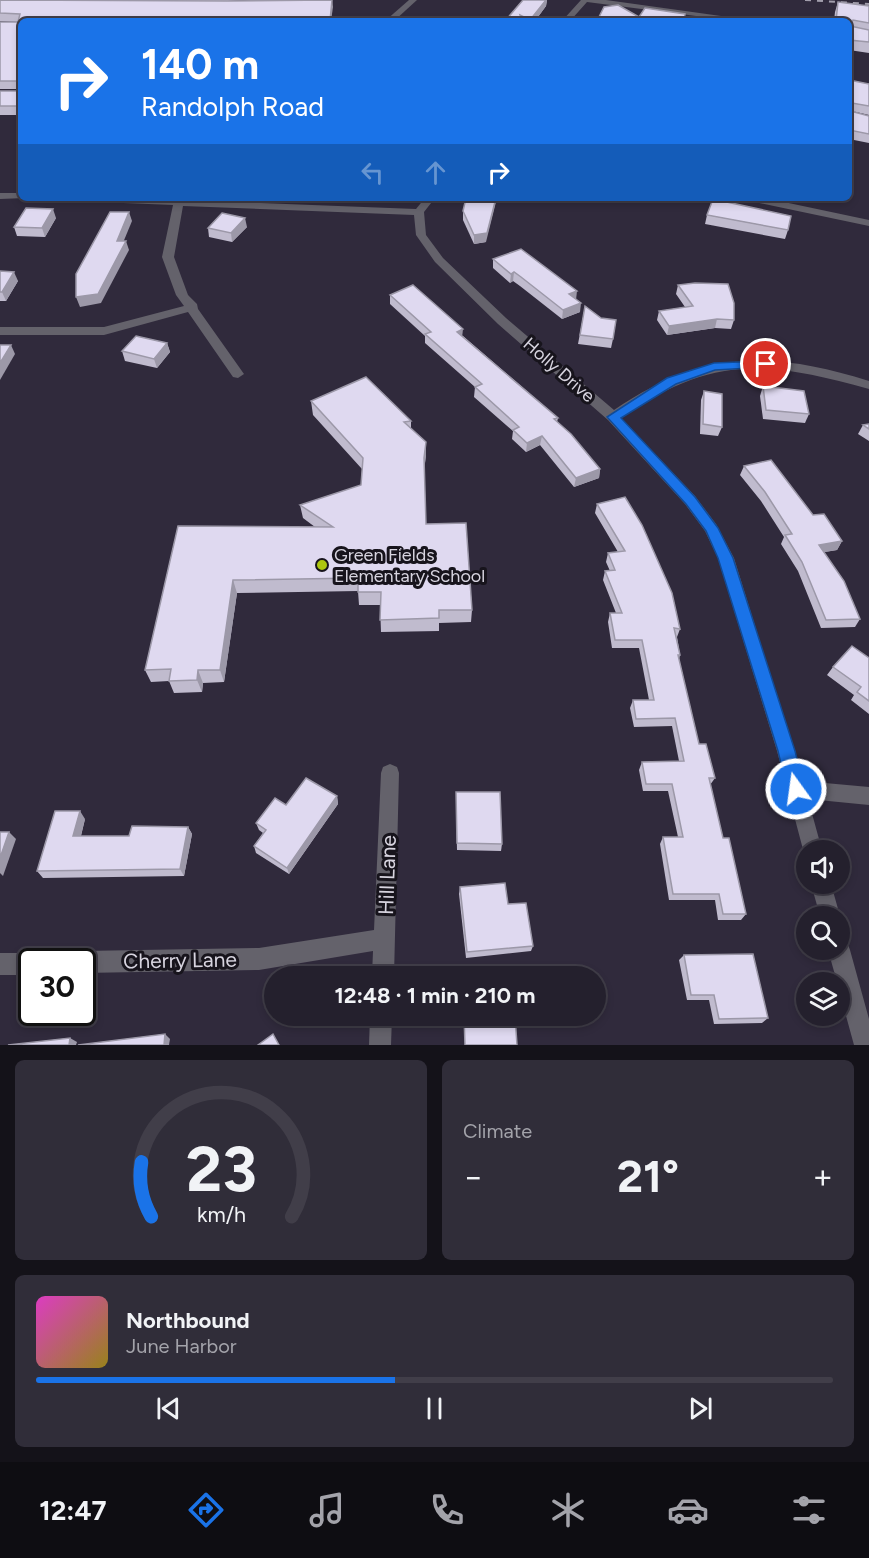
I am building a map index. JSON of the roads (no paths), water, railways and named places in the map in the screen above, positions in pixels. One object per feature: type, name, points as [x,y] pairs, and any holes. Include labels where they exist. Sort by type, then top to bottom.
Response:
[{"type":"street","points":[[392,18],[413,0]]},
{"type":"street","points":[[569,18],[587,0],[729,18]]},
{"type":"street","points":[[0,196],[18,196]]},
{"type":"street","points":[[181,201],[168,256],[182,295],[193,307],[238,374]]},
{"type":"street","points":[[201,201],[419,212],[428,201]]},
{"type":"street","points":[[764,201],[869,224]]},
{"type":"street","name":"Holly Drive","points":[[419,212],[421,235],[439,260],[502,321],[613,417],[690,500],[711,528],[726,558],[786,751],[809,840]]},
{"type":"street","points":[[0,331],[104,331],[193,307]]},
{"type":"street","points":[[613,417],[671,381],[714,367],[766,364],[803,367],[869,385]]},
{"type":"street","name":"Hill Lane","points":[[383,966],[390,773]]},
{"type":"street","points":[[796,789],[869,796]]},
{"type":"street","name":"Cherry Lane","points":[[96,962],[259,959],[384,939]]},
{"type":"street","points":[[842,960],[865,1045]]},
{"type":"street","points":[[0,964],[18,963]]},
{"type":"street","points":[[380,1045],[381,1026]]},
{"type":"railway","points":[[805,0],[869,4]]},
{"type":"place","name":"Green Fields Elementary School","points":[[322,565]]}]
